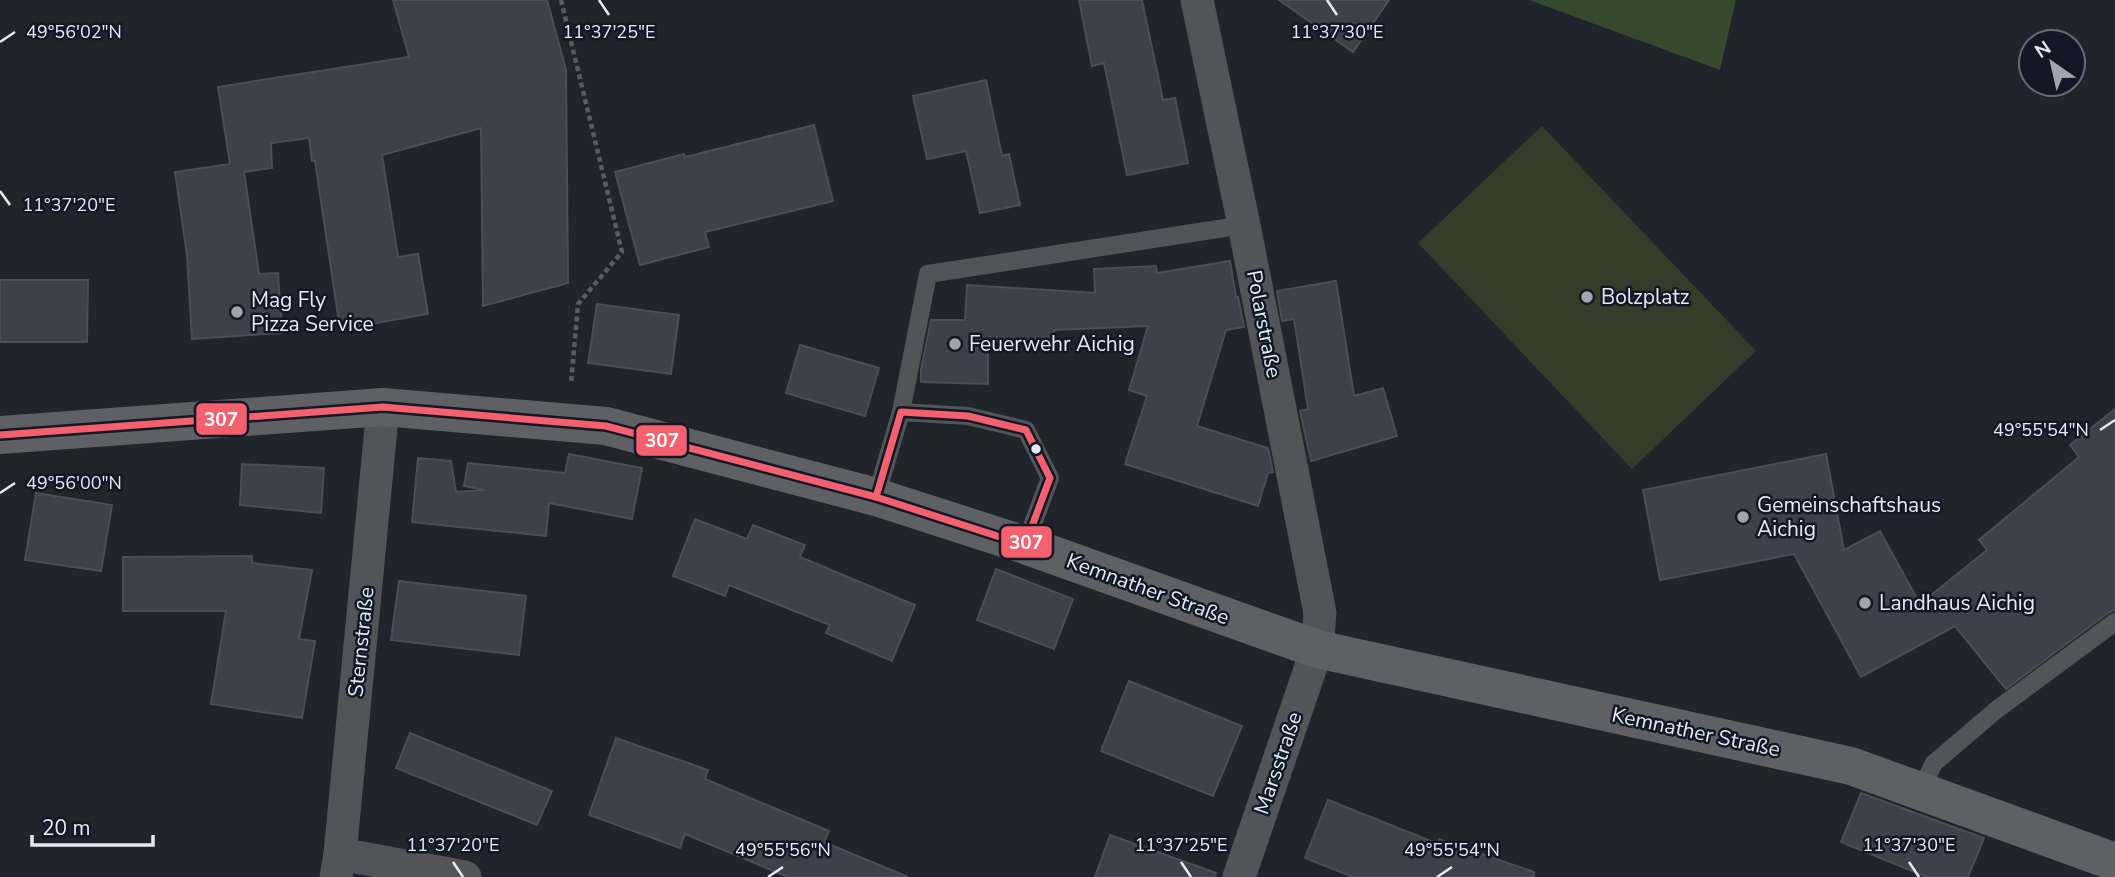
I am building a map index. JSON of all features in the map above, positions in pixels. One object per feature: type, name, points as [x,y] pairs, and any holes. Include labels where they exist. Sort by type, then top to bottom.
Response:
[{"type":"main road","name":"Kemnather Straße","points":[[0,435],[383,407],[606,426],[876,497],[1025,545],[1317,649],[1851,766],[2115,862]]},
{"type":"street","name":"Polarstraße","points":[[1197,0],[1320,613],[1317,649]]},
{"type":"street","name":"Sternstraße","points":[[338,865],[383,407]]},
{"type":"street","name":"Marsstraße","points":[[1239,877],[1317,649]]},
{"type":"street","points":[[338,865],[465,877]]},
{"type":"lane","points":[[876,497],[901,412],[928,275],[1244,225]]},
{"type":"lane","points":[[901,412],[968,416],[1026,430],[1050,478],[1025,545]]},
{"type":"lane","points":[[1920,791],[1934,763],[1995,711],[2115,622]]},
{"type":"path","points":[[561,0],[622,252],[578,304],[568,423]]},
{"type":"green space","points":[[1529,0],[1736,0],[1720,70]]},
{"type":"green space","name":"Bolzplatz","points":[[1542,126],[1756,351],[1632,469],[1418,243]]},
{"type":"building","points":[[393,0],[547,0],[566,70],[568,283],[483,306],[481,128],[382,155],[398,257],[418,254],[428,314],[340,329],[315,161],[312,161],[309,138],[271,143],[272,168],[244,172],[259,274],[278,273],[282,333],[192,339],[187,255],[175,172],[230,164],[218,87],[409,57]]},
{"type":"building","points":[[1079,0],[1142,0],[1163,100],[1175,98],[1188,163],[1127,175],[1104,63],[1092,66]]},
{"type":"building","points":[[1279,0],[1389,0],[1353,52]]},
{"type":"building","points":[[986,80],[1002,156],[1009,154],[1020,205],[980,213],[966,151],[927,159],[913,96]]},
{"type":"building","points":[[814,125],[833,201],[705,232],[709,247],[640,265],[615,172]]},
{"type":"building","points":[[1230,261],[1244,327],[1226,330],[1197,426],[1268,448],[1273,472],[1268,473],[1258,506],[1125,464],[1147,396],[1129,390],[1148,326],[1054,330],[1053,344],[988,341],[988,384],[921,382],[931,320],[965,320],[967,285],[1095,293],[1094,269],[1156,266],[1157,273]]},
{"type":"building","points":[[0,280],[88,280],[87,342],[0,342]]},
{"type":"building","points":[[1336,281],[1354,396],[1383,388],[1397,436],[1311,461],[1300,411],[1308,409],[1294,319],[1282,321],[1277,291]]},
{"type":"building","points":[[597,304],[679,315],[671,374],[588,363]]},
{"type":"building","points":[[800,345],[879,368],[865,416],[786,393]]},
{"type":"building","points":[[2115,409],[2115,610],[2006,689],[1955,626],[1861,677],[1794,554],[1660,580],[1643,490],[1826,454],[1844,550],[1880,531],[1920,604],[1987,550],[1979,540],[2079,457],[2070,445]]},
{"type":"building","points":[[569,454],[642,468],[632,519],[549,503],[546,536],[412,522],[418,458],[451,461],[456,492],[484,490],[464,486],[468,463],[565,473]]},
{"type":"building","points":[[242,464],[324,468],[321,513],[240,505]]},
{"type":"building","points":[[36,493],[112,505],[101,571],[25,560]]},
{"type":"building","points":[[695,519],[747,539],[753,525],[805,545],[800,557],[915,605],[892,661],[826,633],[830,625],[729,585],[725,596],[673,576]]},
{"type":"building","points":[[252,556],[252,563],[312,570],[299,639],[315,641],[302,718],[211,704],[226,611],[123,611],[123,557]]},
{"type":"building","points":[[996,569],[1073,599],[1054,649],[977,620]]},
{"type":"building","points":[[399,581],[526,596],[519,655],[391,640]]},
{"type":"building","points":[[1129,681],[1242,726],[1213,796],[1101,751]]},
{"type":"building","points":[[410,733],[552,791],[537,825],[396,768]]},
{"type":"building","points":[[616,738],[708,770],[705,779],[829,831],[824,842],[908,877],[788,877],[685,834],[680,848],[589,815]]},
{"type":"building","points":[[1861,793],[1984,838],[1968,877],[1927,877],[1841,842]]},
{"type":"building","points":[[1328,800],[1438,844],[1439,839],[1534,872],[1534,877],[1353,877],[1305,858]]},
{"type":"building","points":[[1110,835],[1216,873],[1215,877],[1095,877]]},
{"type":"transit line","name":"307","points":[[0,435],[383,407],[606,426],[876,497]]},
{"type":"transit line","name":"307","points":[[901,412],[968,416],[1026,430],[1050,478],[1025,545],[876,497],[901,412]]},
{"type":"place","name":"Bolzplatz","points":[[1587,297]]},
{"type":"place","name":"Mag Fly Pizza Service","points":[[237,312]]},
{"type":"place","name":"Feuerwehr Aichig","points":[[955,344]]},
{"type":"place","name":"Gemeinschaftshaus Aichig","points":[[1743,517]]},
{"type":"place","name":"Landhaus Aichig","points":[[1865,603]]}]
